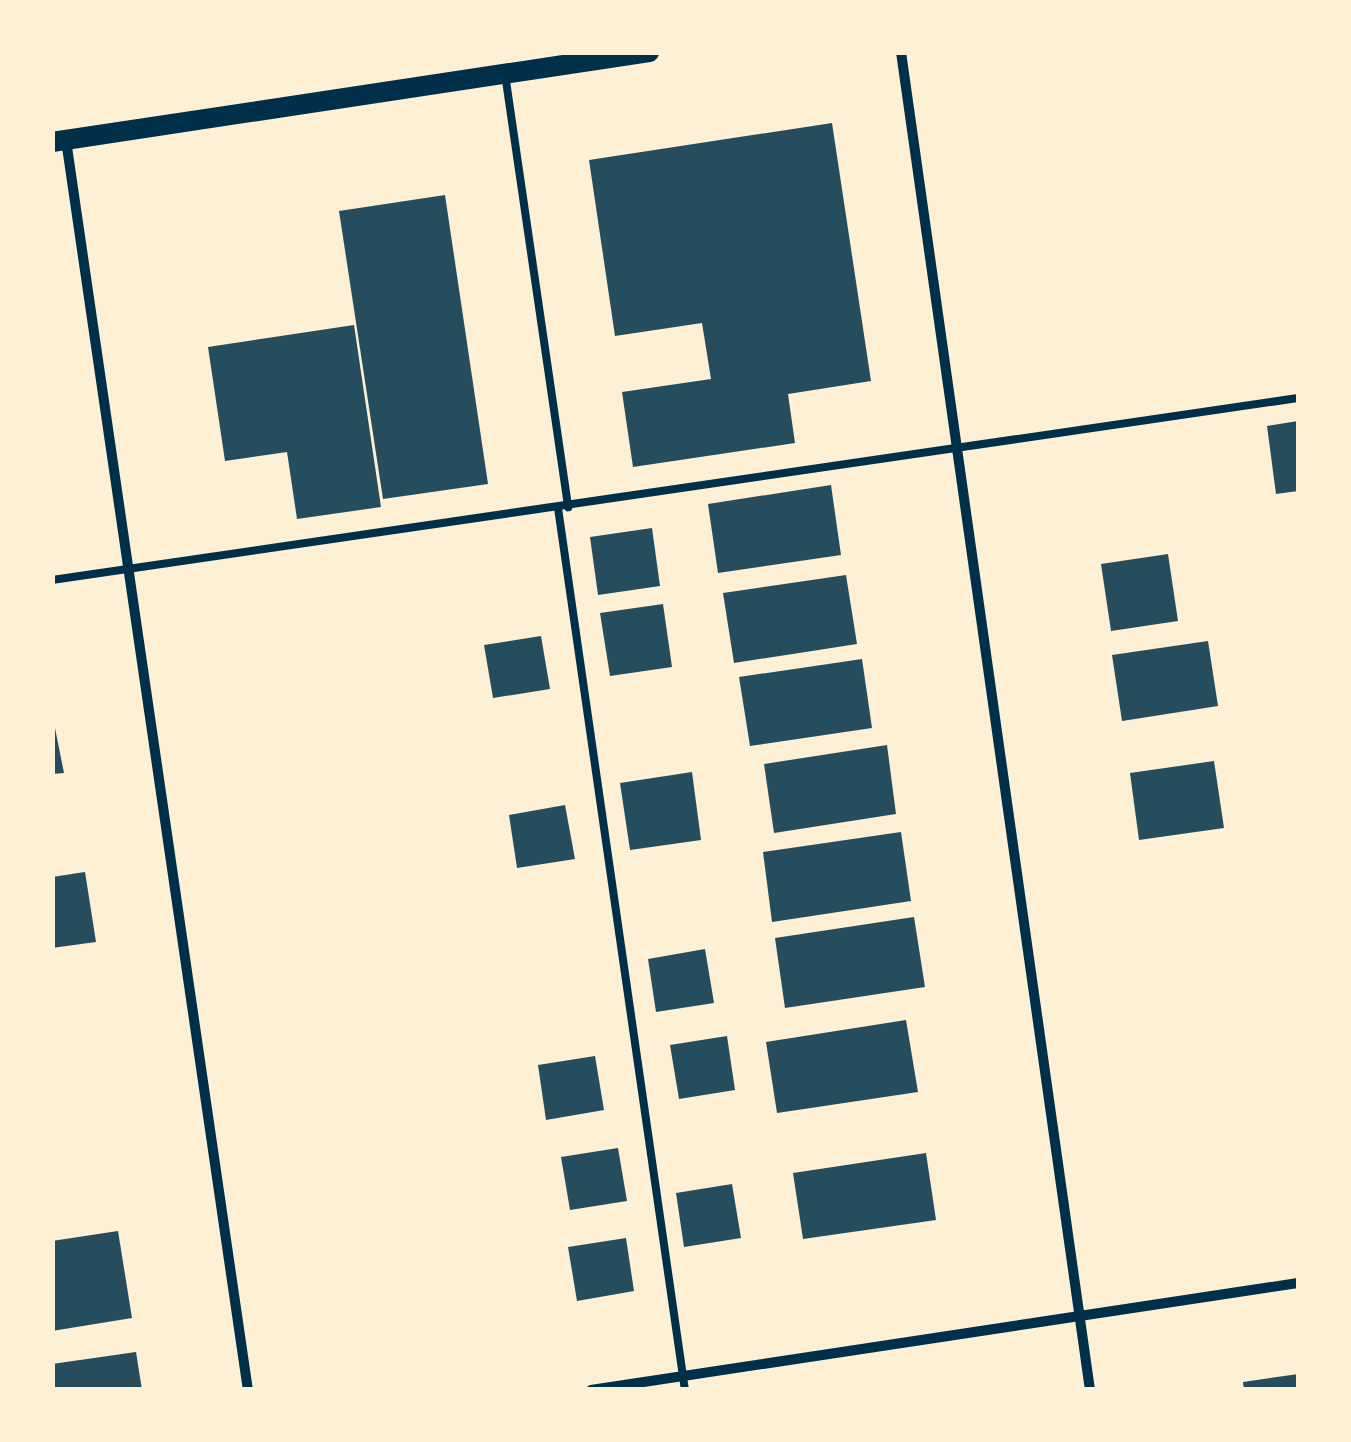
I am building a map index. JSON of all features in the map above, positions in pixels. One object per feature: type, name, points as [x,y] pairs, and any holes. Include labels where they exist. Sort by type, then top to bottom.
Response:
[{"type":"main road","points":[[59,141],[601,56],[649,52]]},
{"type":"street","points":[[901,52],[1090,1390]]},
{"type":"street","points":[[59,141],[129,569],[248,1390]]},
{"type":"street","points":[[591,1390],[1298,1282]]},
{"type":"lane","points":[[505,74],[685,1390]]},
{"type":"lane","points":[[52,580],[957,452],[1298,398]]},
{"type":"building","points":[[832,123],[871,381],[788,394],[795,443],[633,467],[622,392],[711,379],[702,323],[615,336],[589,160]]},
{"type":"building","points":[[445,195],[488,484],[383,499],[339,211]]},
{"type":"building","points":[[354,325],[381,507],[297,519],[287,452],[225,461],[208,347]]},
{"type":"building","points":[[1298,421],[1298,491],[1276,494],[1267,426]]},
{"type":"building","points":[[831,485],[841,555],[718,573],[708,504]]},
{"type":"building","points":[[652,528],[660,586],[598,595],[590,537]]},
{"type":"building","points":[[1168,554],[1178,621],[1111,631],[1101,564]]},
{"type":"building","points":[[846,575],[857,644],[734,663],[723,593]]},
{"type":"building","points":[[663,604],[672,667],[610,676],[600,613]]},
{"type":"building","points":[[541,636],[550,689],[493,698],[484,645]]},
{"type":"building","points":[[1208,641],[1218,706],[1122,721],[1112,655]]},
{"type":"building","points":[[862,659],[872,728],[750,746],[739,677]]},
{"type":"building","points":[[52,713],[64,773],[52,774]]},
{"type":"building","points":[[887,745],[896,814],[774,833],[764,764]]},
{"type":"building","points":[[1214,761],[1224,828],[1139,840],[1130,773]]},
{"type":"building","points":[[692,772],[701,840],[630,850],[620,783]]},
{"type":"building","points":[[565,805],[575,859],[517,868],[509,815]]},
{"type":"building","points":[[901,832],[911,901],[772,922],[763,852]]},
{"type":"building","points":[[85,872],[96,942],[52,948],[52,877]]},
{"type":"building","points":[[914,917],[925,987],[785,1008],[775,938]]},
{"type":"building","points":[[705,949],[714,1003],[656,1012],[648,959]]},
{"type":"building","points":[[906,1020],[918,1092],[777,1113],[766,1042]]},
{"type":"building","points":[[727,1036],[735,1090],[679,1099],[670,1045]]},
{"type":"building","points":[[595,1056],[604,1110],[546,1120],[538,1065]]},
{"type":"building","points":[[618,1148],[627,1201],[570,1210],[561,1157]]},
{"type":"building","points":[[926,1153],[936,1220],[803,1239],[793,1173]]},
{"type":"building","points":[[732,1184],[741,1238],[684,1247],[676,1193]]},
{"type":"building","points":[[118,1231],[132,1318],[52,1331],[52,1241]]},
{"type":"building","points":[[626,1238],[634,1291],[577,1301],[568,1247]]},
{"type":"building","points":[[136,1352],[142,1390],[52,1390],[52,1364]]},
{"type":"building","points":[[1298,1374],[1298,1390],[1244,1390],[1243,1382]]}]
